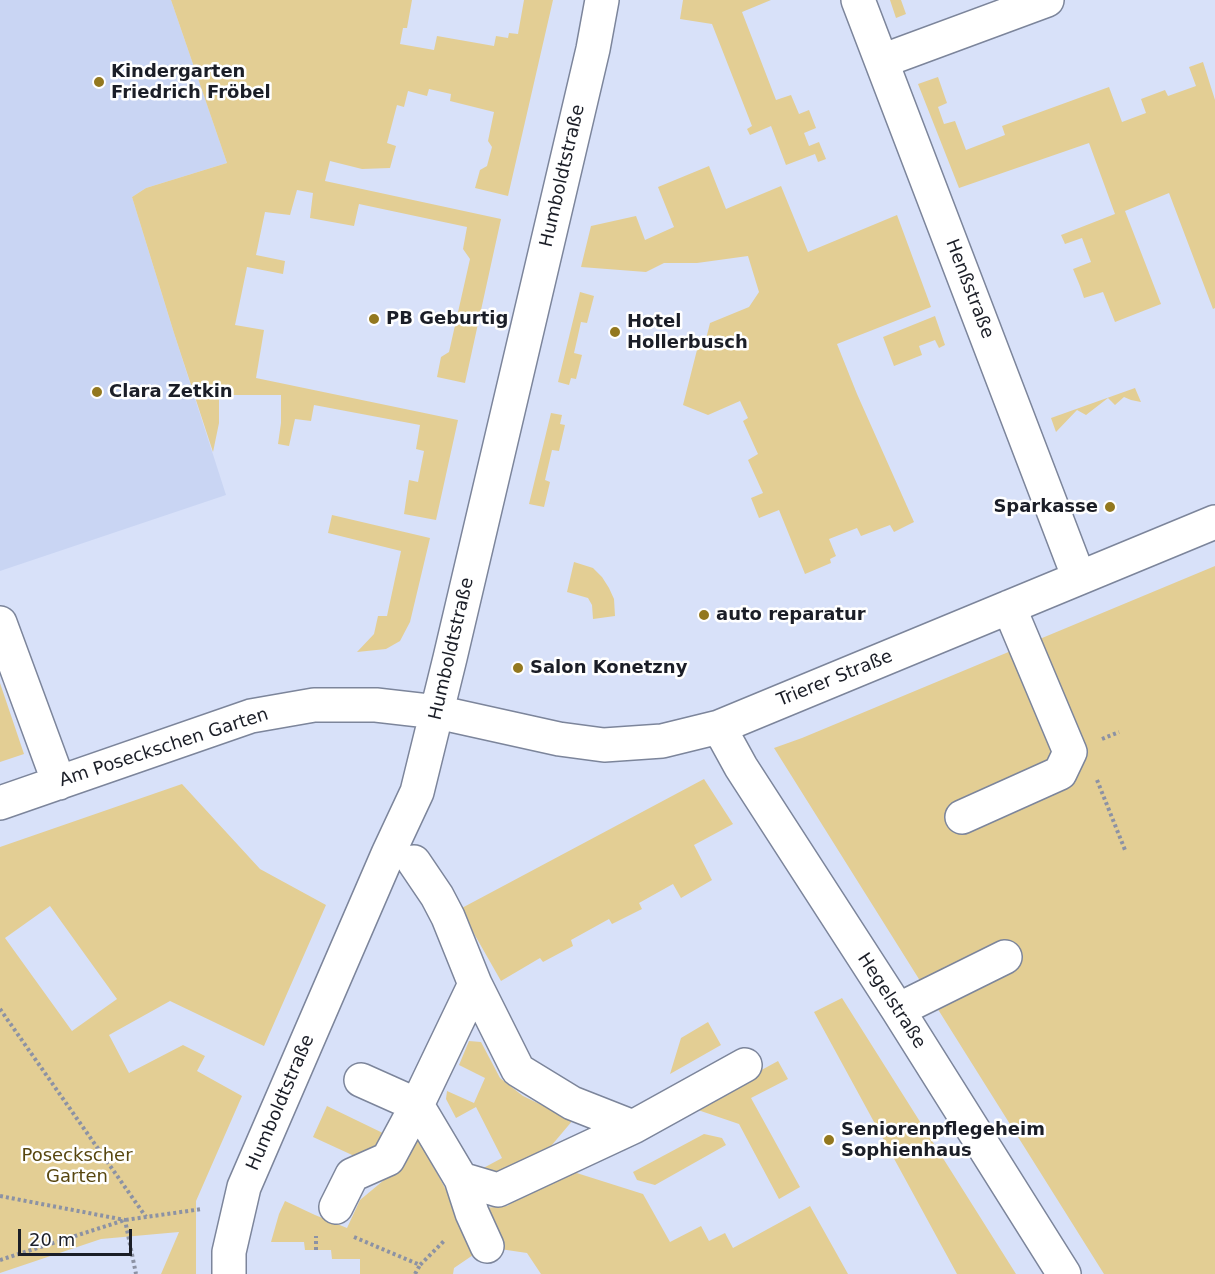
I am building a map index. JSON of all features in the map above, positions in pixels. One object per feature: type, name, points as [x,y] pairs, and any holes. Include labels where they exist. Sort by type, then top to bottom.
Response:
[{"type":"street","name":"Humboldtstraße","points":[[229,1274],[229,1251],[244,1187],[417,792],[593,49],[602,0]]},
{"type":"street","name":"Henßstraße","points":[[858,0],[1079,578]]},
{"type":"street","points":[[882,61],[1047,0]]},
{"type":"street","name":"Trierer Straße","points":[[437,712],[559,739],[604,745],[662,741],[719,727],[1215,522]]},
{"type":"street","points":[[962,817],[1060,773],[1070,752],[1009,607]]},
{"type":"street","points":[[0,623],[58,783]]},
{"type":"street","name":"Am Poseckschen Garten","points":[[0,803],[251,716],[314,705],[376,705],[437,712]]},
{"type":"street","name":"Hegelstraße","points":[[719,727],[741,767],[1064,1274]]},
{"type":"street","points":[[414,862],[448,917],[475,984],[518,1070],[572,1103],[633,1127]]},
{"type":"street","points":[[898,1011],[1005,957]]},
{"type":"street","points":[[333,1224],[352,1175],[388,1159],[417,1105],[475,984]]},
{"type":"street","points":[[461,1179],[498,1190],[633,1127],[745,1065]]},
{"type":"street","points":[[361,1080],[417,1105],[461,1179],[472,1213],[487,1246]]},
{"type":"path","points":[[1096,777],[1125,850]]},
{"type":"path","points":[[0,1009],[146,1217]]},
{"type":"path","points":[[0,1196],[125,1220]]},
{"type":"path","points":[[0,1260],[125,1220],[202,1209]]},
{"type":"path","points":[[415,1274],[420,1265],[472,1213]]},
{"type":"path","points":[[125,1220],[136,1274]]},
{"type":"path","points":[[316,1250],[333,1224],[420,1265]]},
{"type":"shaded area","points":[[0,0],[171,0],[227,163],[146,188],[132,197],[226,495],[0,571]]},
{"type":"green space","points":[[171,0],[412,0],[407,28],[403,28],[400,44],[434,50],[437,36],[494,46],[496,36],[508,38],[509,33],[518,34],[524,0],[553,0],[508,196],[475,188],[480,170],[487,166],[492,147],[488,141],[494,112],[450,101],[451,94],[429,89],[427,96],[408,91],[404,107],[397,105],[387,143],[396,146],[390,168],[362,169],[330,161],[325,181],[501,219],[465,383],[437,377],[441,357],[449,352],[470,259],[463,249],[467,227],[359,204],[354,226],[310,218],[313,193],[297,190],[290,215],[265,212],[256,255],[285,261],[283,274],[247,267],[235,325],[264,330],[256,378],[458,420],[436,520],[404,514],[409,480],[418,482],[424,451],[416,449],[420,425],[314,405],[311,421],[295,419],[289,446],[278,444],[281,395],[219,395],[219,423],[213,452],[132,197],[146,188],[227,163]]},
{"type":"green space","points":[[683,0],[771,0],[742,12],[776,100],[791,95],[799,114],[809,110],[816,128],[804,133],[809,146],[819,142],[826,159],[818,162],[815,154],[786,165],[771,126],[750,135],[747,129],[752,126],[712,24],[680,19]]},
{"type":"green space","points":[[890,0],[901,0],[906,14],[896,18]]},
{"type":"green space","points":[[1203,62],[1215,100],[1215,308],[1213,309],[1169,193],[1125,211],[1161,304],[1115,322],[1103,292],[1084,298],[1073,269],[1091,262],[1082,238],[1065,244],[1061,235],[1115,214],[1089,143],[959,188],[918,84],[938,77],[947,103],[938,107],[944,124],[955,121],[966,150],[1005,135],[1002,126],[1109,87],[1122,122],[1146,113],[1141,99],[1165,90],[1168,96],[1196,86],[1189,67]]},
{"type":"green space","points":[[709,166],[726,209],[781,186],[808,252],[897,215],[931,307],[837,344],[914,522],[894,532],[890,525],[861,536],[857,528],[829,539],[836,556],[830,559],[831,563],[805,574],[779,510],[759,518],[751,498],[763,493],[748,460],[758,454],[743,421],[748,418],[740,401],[708,415],[683,405],[698,346],[704,347],[710,323],[749,307],[759,292],[748,256],[697,263],[664,263],[646,272],[581,267],[591,226],[636,216],[645,240],[674,227],[658,187]]},
{"type":"green space","points":[[580,292],[594,296],[587,323],[581,322],[574,353],[582,355],[576,379],[571,378],[569,385],[558,382]]},
{"type":"green space","points":[[935,316],[945,345],[939,348],[935,340],[919,346],[922,355],[894,366],[883,337]]},
{"type":"green space","points":[[1135,388],[1141,402],[1124,397],[1115,405],[1108,398],[1086,415],[1077,410],[1056,432],[1051,418]]},
{"type":"green space","points":[[551,413],[562,415],[560,424],[565,425],[559,451],[552,450],[545,480],[550,482],[544,507],[529,504]]},
{"type":"green space","points":[[332,515],[430,538],[410,622],[400,641],[386,649],[357,652],[374,634],[378,616],[387,616],[401,551],[328,533]]},
{"type":"green space","points":[[574,562],[593,568],[602,577],[614,599],[615,616],[593,619],[592,605],[588,598],[567,592]]},
{"type":"green space","points":[[1215,566],[1215,1274],[1104,1274],[774,748]]},
{"type":"green space","points":[[0,683],[24,754],[0,762]]},
{"type":"green space","points":[[704,779],[733,824],[694,845],[712,880],[681,898],[673,884],[639,903],[642,909],[612,924],[609,919],[571,940],[573,946],[543,962],[540,958],[501,981],[460,909]]},
{"type":"green space","name":"Poseckscher Garten","points":[[182,784],[260,869],[326,905],[264,1046],[170,1001],[109,1035],[129,1073],[183,1045],[205,1056],[197,1071],[242,1096],[196,1201],[196,1274],[161,1274],[179,1232],[101,1239],[0,1273],[0,847]],"holes":[[[50,906],[117,999],[72,1031],[5,938]]]},
{"type":"green space","points":[[842,998],[1016,1274],[957,1274],[814,1012]]},
{"type":"green space","points":[[708,1022],[721,1045],[670,1074],[681,1038]]},
{"type":"green space","points":[[469,1041],[481,1042],[500,1078],[523,1096],[573,1120],[546,1152],[500,1178],[476,1172],[502,1158],[476,1107],[456,1118],[446,1099],[447,1091],[474,1103],[485,1078],[459,1065]]},
{"type":"green space","points":[[778,1061],[788,1079],[751,1098],[800,1187],[779,1199],[739,1124],[692,1108]]},
{"type":"green space","points":[[327,1106],[389,1136],[363,1160],[313,1137]]},
{"type":"green space","points":[[413,1134],[418,1138],[479,1251],[454,1268],[453,1274],[360,1274],[360,1259],[332,1259],[331,1250],[305,1250],[304,1242],[271,1242],[285,1201],[347,1228],[360,1200],[390,1175]]},
{"type":"green space","points":[[704,1134],[722,1138],[726,1145],[655,1185],[637,1180],[633,1172]]},
{"type":"green space","points":[[564,1169],[643,1194],[670,1242],[701,1226],[709,1241],[725,1233],[733,1248],[810,1206],[848,1274],[541,1274],[527,1253],[500,1249],[484,1208],[507,1206]]},
{"type":"place","name":"Kindergarten Friedrich Fröbel","points":[[99,82]]},
{"type":"place","name":"PB Geburtig","points":[[374,319]]},
{"type":"place","name":"Hotel Hollerbusch","points":[[615,332]]},
{"type":"place","name":"Clara Zetkin","points":[[97,392]]},
{"type":"place","name":"Sparkasse","points":[[1110,507]]},
{"type":"place","name":"auto reparatur","points":[[704,615]]},
{"type":"place","name":"Salon Konetzny","points":[[518,668]]},
{"type":"place","name":"Seniorenpflegeheim Sophienhaus","points":[[829,1140]]}]
